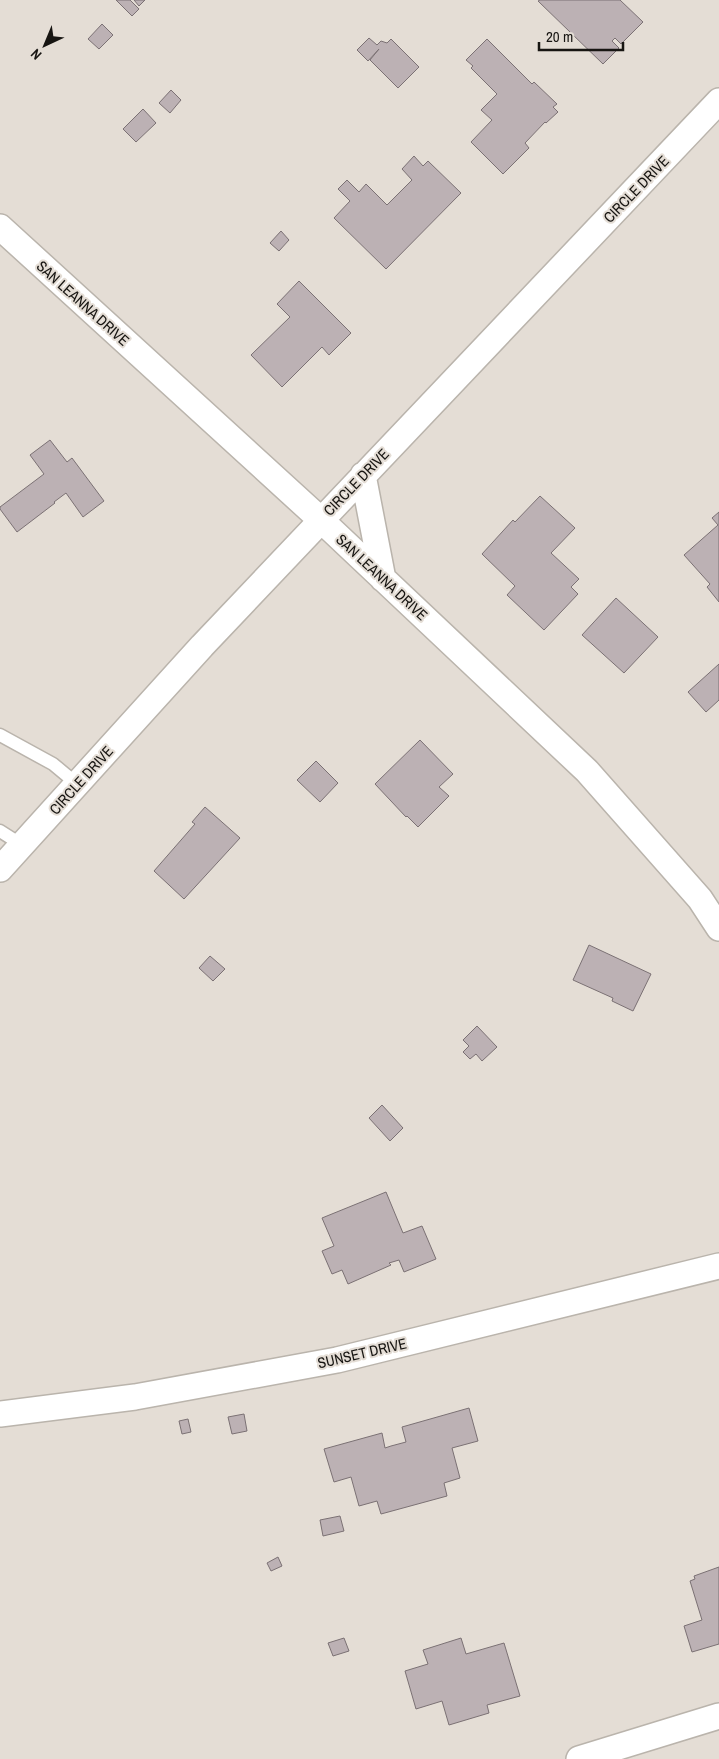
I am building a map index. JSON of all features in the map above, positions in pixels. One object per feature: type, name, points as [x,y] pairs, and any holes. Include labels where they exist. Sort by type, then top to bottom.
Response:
[{"type":"street","name":"CIRCLE DRIVE","points":[[0,869],[202,646],[320,520],[719,102]]},
{"type":"street","name":"SAN LEANNA DRIVE","points":[[0,227],[320,520],[587,771],[700,899],[719,928]]},
{"type":"street","points":[[363,476],[383,579]]},
{"type":"street","name":"SUNSET DRIVE","points":[[0,1414],[134,1397],[337,1360],[719,1266]]},
{"type":"street","points":[[579,1759],[719,1716]]},
{"type":"lane","points":[[0,735],[53,764],[76,784]]},
{"type":"lane","points":[[0,831],[22,845]]},
{"type":"building","points":[[116,0],[130,0],[139,9],[132,16]]},
{"type":"building","points":[[134,0],[145,0],[139,6]]},
{"type":"building","points":[[620,0],[643,22],[621,44],[615,38],[612,41],[619,48],[603,64],[538,1]]},
{"type":"building","points":[[102,24],[113,35],[99,49],[88,39]]},
{"type":"building","points":[[369,38],[377,45],[381,41],[387,43],[391,39],[419,67],[398,88],[370,60],[379,49],[368,61],[357,50]]},
{"type":"building","points":[[487,39],[532,84],[534,82],[557,104],[553,107],[558,112],[545,122],[525,143],[529,148],[503,174],[471,142],[492,120],[481,110],[497,94],[471,68],[473,66],[466,60]]},
{"type":"building","points":[[171,90],[181,100],[170,113],[159,103]]},
{"type":"building","points":[[143,109],[156,123],[136,142],[123,129]]},
{"type":"building","points":[[414,156],[423,166],[428,161],[461,193],[386,269],[334,218],[350,201],[338,189],[347,180],[359,192],[366,184],[387,205],[412,180],[402,169]]},
{"type":"building","points":[[281,231],[289,240],[279,251],[270,243]]},
{"type":"building","points":[[299,281],[351,333],[329,355],[322,347],[282,387],[251,355],[290,317],[277,304]]},
{"type":"building","points":[[50,440],[67,462],[72,458],[104,501],[83,517],[66,493],[17,532],[0,507],[44,474],[30,455]]},
{"type":"building","points":[[540,496],[575,528],[551,553],[579,579],[571,587],[578,594],[544,630],[507,595],[515,586],[482,554],[513,520],[515,522]]},
{"type":"building","points":[[719,512],[719,602],[707,587],[710,584],[684,555],[718,525],[712,518]]},
{"type":"building","points":[[616,598],[658,637],[624,673],[582,635]]},
{"type":"building","points":[[719,664],[719,700],[706,712],[688,692]]},
{"type":"building","points":[[420,740],[453,774],[439,787],[449,796],[418,827],[375,784]]},
{"type":"building","points":[[316,761],[338,783],[320,802],[297,780]]},
{"type":"building","points":[[205,807],[240,838],[184,899],[154,871],[195,824],[192,822]]},
{"type":"building","points":[[589,945],[651,974],[633,1011],[612,1001],[613,998],[573,980]]},
{"type":"building","points":[[210,956],[225,969],[213,981],[199,968]]},
{"type":"building","points":[[477,1026],[497,1047],[482,1061],[476,1054],[470,1059],[463,1052],[469,1046],[463,1040]]},
{"type":"building","points":[[382,1105],[403,1128],[390,1141],[369,1118]]},
{"type":"building","points":[[386,1192],[403,1233],[422,1226],[436,1259],[404,1272],[399,1260],[389,1263],[391,1265],[348,1284],[342,1270],[332,1274],[322,1251],[334,1246],[322,1218]]},
{"type":"building","points":[[469,1408],[478,1441],[452,1448],[460,1478],[444,1483],[447,1496],[381,1514],[377,1501],[359,1506],[351,1477],[334,1482],[324,1449],[382,1433],[385,1448],[406,1442],[402,1427]]},
{"type":"building","points":[[244,1414],[247,1431],[232,1434],[228,1417]]},
{"type":"building","points":[[188,1419],[191,1432],[182,1434],[179,1421]]},
{"type":"building","points":[[340,1516],[344,1531],[323,1536],[320,1520]]},
{"type":"building","points":[[278,1557],[282,1566],[271,1571],[267,1563]]},
{"type":"building","points":[[719,1567],[719,1644],[692,1652],[684,1626],[702,1620],[690,1581],[695,1579],[694,1576]]},
{"type":"building","points":[[344,1638],[349,1651],[333,1656],[328,1643]]},
{"type":"building","points":[[461,1638],[466,1654],[504,1643],[520,1696],[487,1705],[489,1713],[449,1725],[442,1701],[416,1709],[405,1671],[428,1664],[423,1650]]}]
